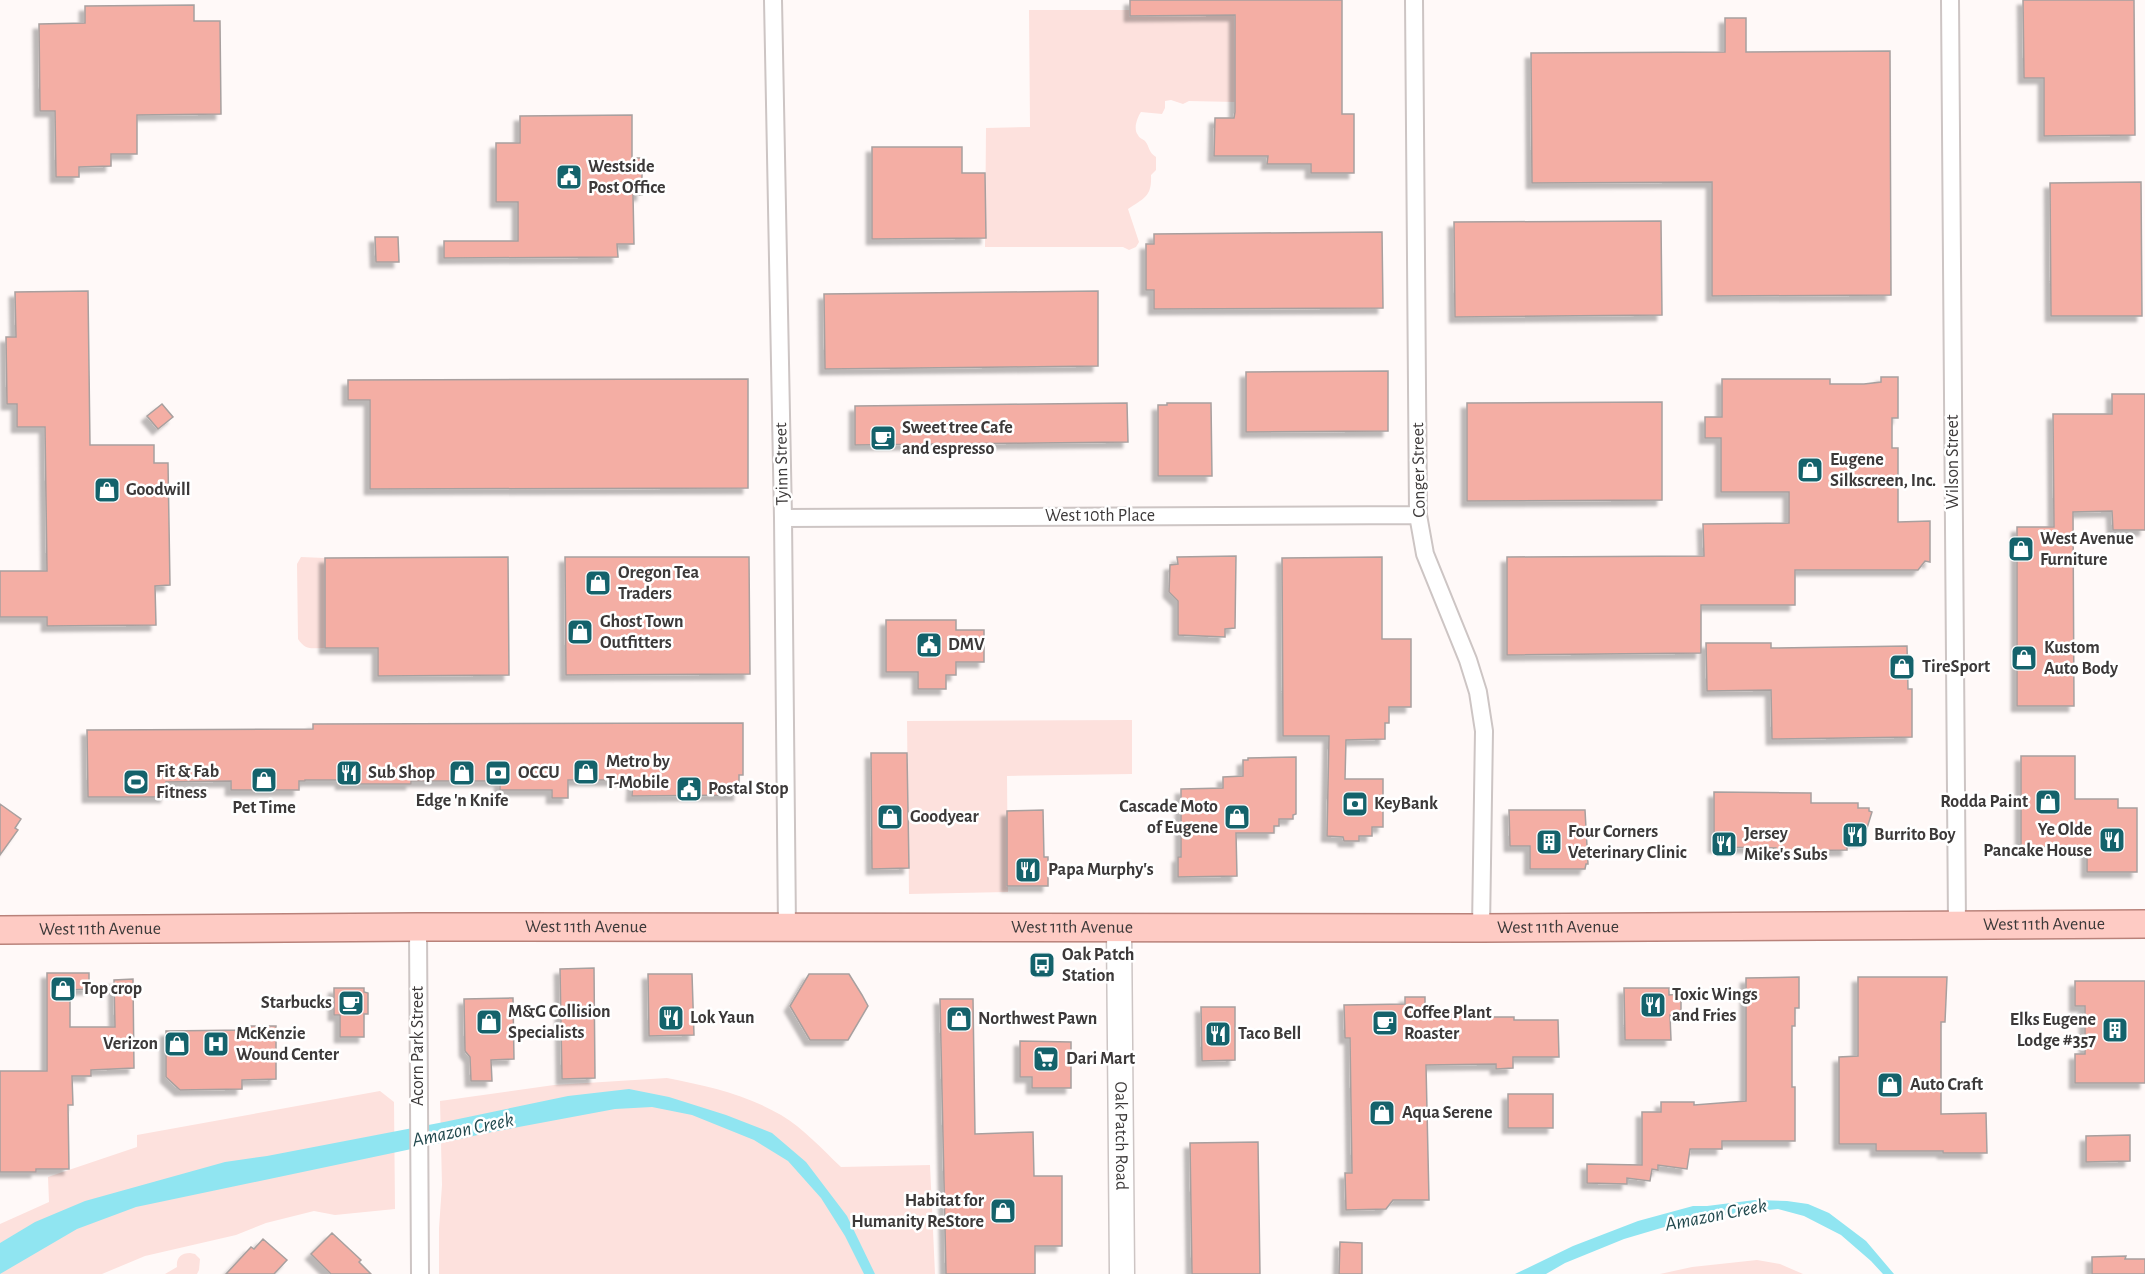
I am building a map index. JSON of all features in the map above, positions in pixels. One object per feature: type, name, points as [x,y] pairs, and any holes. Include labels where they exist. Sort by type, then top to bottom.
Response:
[{"type":"main road","name":"West 11th Avenue","points":[[0,930],[418,927],[1481,928],[2145,924]]},
{"type":"street","name":"Tyinn Street","points":[[773,0],[783,518],[787,928]]},
{"type":"street","name":"Conger Street","points":[[1414,0],[1418,515],[1425,554],[1468,660],[1478,692],[1484,732],[1481,928]]},
{"type":"street","name":"Wilson Street","points":[[1950,0],[1957,924]]},
{"type":"street","name":"West 10th Place","points":[[783,518],[1418,515]]},
{"type":"street","name":"Acorn Park Street","points":[[418,927],[420,1274]]},
{"type":"street","name":"Oak Patch Road","points":[[1119,928],[1122,1274]]},
{"type":"shaded area","points":[[1029,10],[1130,10],[1130,16],[1234,15],[1236,102],[1189,101],[1183,104],[1171,100],[1165,101],[1162,114],[1141,112],[1138,117],[1137,133],[1156,157],[1156,170],[1151,175],[1150,188],[1146,196],[1128,209],[1139,242],[1136,247],[1129,250],[1123,247],[985,247],[986,128],[1030,127]]},
{"type":"shaded area","points":[[301,557],[325,558],[325,648],[307,647],[298,639],[297,564]]},
{"type":"shaded area","points":[[1132,720],[1132,774],[1007,776],[1008,892],[909,894],[907,721]]},
{"type":"shaded area","points":[[667,1078],[697,1084],[754,1101],[797,1126],[841,1167],[930,1165],[935,1274],[439,1274],[442,1185],[440,1101],[554,1085]]},
{"type":"shaded area","points":[[380,1091],[394,1102],[395,1209],[335,1215],[314,1211],[266,1223],[236,1235],[145,1256],[102,1274],[0,1274],[0,1224],[49,1202],[48,1177],[137,1147],[137,1135]]},
{"type":"shaded area","points":[[190,1253],[200,1259],[197,1274],[165,1274],[177,1267],[180,1257]]},
{"type":"shaded area","points":[[1757,1260],[1780,1264],[1803,1274],[1660,1274],[1692,1267]]},
{"type":"water","name":"Amazon Creek","points":[[629,1089],[669,1097],[726,1115],[772,1133],[806,1162],[847,1216],[875,1274],[864,1274],[845,1236],[821,1198],[788,1161],[754,1140],[692,1115],[652,1107],[615,1109],[492,1132],[136,1207],[77,1229],[0,1274],[0,1243],[35,1222],[85,1201],[225,1162],[444,1122],[568,1096]]},
{"type":"water","name":"Amazon Creek","points":[[1755,1200],[1808,1204],[1829,1213],[1866,1241],[1894,1274],[1883,1274],[1841,1235],[1804,1216],[1778,1209],[1678,1223],[1624,1239],[1565,1263],[1546,1274],[1515,1274],[1573,1246],[1638,1221],[1693,1206]]},
{"type":"building","points":[[1130,0],[1342,0],[1342,114],[1354,114],[1354,173],[1311,173],[1311,164],[1267,164],[1268,156],[1214,156],[1215,118],[1234,118],[1235,112],[1235,15],[1130,16]]},
{"type":"building","points":[[2023,0],[2134,0],[2135,135],[2044,136],[2044,78],[2024,78]]},
{"type":"building","points":[[194,5],[194,21],[220,21],[221,114],[137,115],[137,154],[111,154],[111,166],[79,167],[79,177],[56,177],[55,111],[40,111],[39,24],[85,23],[85,6]]},
{"type":"building","points":[[1725,18],[1746,18],[1746,52],[1890,51],[1891,295],[1712,296],[1712,182],[1532,183],[1531,53],[1725,52]]},
{"type":"building","name":"Westside Post Office","points":[[632,115],[632,158],[642,158],[642,195],[633,195],[634,244],[617,244],[618,257],[444,258],[444,241],[518,241],[518,202],[496,202],[496,143],[520,143],[520,116]]},
{"type":"building","points":[[872,147],[962,147],[962,173],[985,173],[986,238],[872,239]]},
{"type":"building","points":[[2141,182],[2142,316],[2051,316],[2050,183]]},
{"type":"building","points":[[1661,221],[1662,315],[1455,317],[1454,222]]},
{"type":"building","points":[[1382,232],[1383,308],[1154,309],[1154,290],[1146,290],[1146,244],[1154,244],[1154,234]]},
{"type":"building","points":[[375,237],[398,237],[399,262],[376,262]]},
{"type":"building","name":"Goodwill","points":[[88,291],[90,445],[154,445],[154,463],[168,463],[170,585],[155,586],[156,625],[47,626],[47,617],[0,617],[0,571],[47,571],[45,427],[17,427],[17,404],[7,404],[6,337],[16,337],[15,292]]},
{"type":"building","points":[[1098,291],[1098,366],[825,369],[824,294]]},
{"type":"building","points":[[1388,371],[1388,431],[1246,432],[1246,372]]},
{"type":"building","points":[[1881,377],[1898,377],[1898,418],[1892,418],[1892,448],[1898,448],[1898,522],[1930,521],[1930,562],[1925,561],[1918,570],[1795,570],[1795,605],[1701,605],[1701,653],[1507,655],[1507,557],[1704,556],[1703,524],[1789,523],[1789,492],[1721,492],[1721,438],[1705,438],[1705,417],[1722,417],[1722,379],[1830,379],[1830,384],[1864,384],[1881,382]]},
{"type":"building","points":[[748,379],[748,488],[370,489],[370,400],[348,400],[348,380]]},
{"type":"building","points":[[2112,394],[2145,394],[2145,530],[2113,530],[2112,511],[2073,512],[2074,706],[2017,706],[2017,527],[2054,527],[2053,414],[2112,414]]},
{"type":"building","points":[[1662,402],[1662,500],[1467,501],[1467,403]]},
{"type":"building","points":[[1127,403],[1128,442],[855,445],[855,406]]},
{"type":"building","points":[[1167,403],[1211,403],[1212,476],[1158,476],[1158,405],[1167,405]]},
{"type":"building","points":[[162,404],[173,417],[158,429],[147,416]]},
{"type":"building","points":[[1236,556],[1235,628],[1225,629],[1225,637],[1178,635],[1178,601],[1169,592],[1170,565],[1178,564],[1177,557]]},
{"type":"building","points":[[508,557],[509,675],[378,676],[378,648],[325,648],[325,558]]},
{"type":"building","points":[[565,557],[749,557],[750,674],[566,675]]},
{"type":"building","points":[[1382,557],[1382,639],[1411,639],[1411,707],[1389,707],[1389,723],[1385,723],[1385,739],[1346,740],[1345,779],[1383,779],[1383,827],[1372,827],[1372,836],[1359,836],[1359,841],[1344,841],[1343,837],[1327,836],[1329,736],[1283,736],[1282,558]]},
{"type":"building","points":[[886,620],[956,620],[956,630],[984,630],[984,662],[956,662],[956,675],[946,675],[946,689],[918,689],[918,672],[886,672]]},
{"type":"building","points":[[1706,643],[1771,643],[1771,648],[1907,646],[1908,689],[1912,689],[1912,737],[1772,739],[1771,690],[1707,691]]},
{"type":"building","points":[[743,723],[743,775],[739,775],[739,795],[632,796],[633,780],[568,780],[568,798],[552,798],[552,790],[500,790],[500,781],[341,784],[341,780],[305,780],[299,781],[299,790],[231,790],[231,781],[166,782],[166,797],[88,797],[87,730],[313,729],[313,724]]},
{"type":"building","name":"Goodyear","points":[[871,753],[907,753],[909,868],[872,869]]},
{"type":"building","points":[[2021,756],[2075,756],[2075,799],[2118,799],[2118,808],[2137,808],[2137,872],[2087,872],[2087,847],[2021,847]]},
{"type":"building","name":"Cascade Moto of Eugene","points":[[1296,757],[1296,814],[1293,815],[1293,819],[1279,819],[1279,826],[1274,826],[1274,833],[1236,833],[1237,876],[1178,877],[1178,857],[1181,857],[1181,789],[1223,788],[1223,777],[1243,776],[1243,760],[1248,760],[1248,758]]},
{"type":"building","points":[[1714,792],[1811,793],[1811,803],[1858,803],[1858,808],[1869,808],[1872,812],[1863,841],[1847,841],[1847,850],[1776,851],[1776,848],[1714,847]]},
{"type":"building","points":[[0,804],[21,819],[15,828],[18,830],[0,855]]},
{"type":"building","points":[[1043,810],[1044,857],[1048,857],[1048,886],[1007,886],[1007,811]]},
{"type":"building","name":"Four Corners Veterinary Clinic","points":[[1509,810],[1585,810],[1588,864],[1585,869],[1530,869],[1530,846],[1510,846]]},
{"type":"building","points":[[594,968],[595,1078],[562,1079],[560,969]]},
{"type":"building","points":[[47,973],[89,973],[89,989],[70,990],[70,1027],[115,1027],[114,980],[133,979],[134,1068],[91,1070],[91,1076],[72,1076],[73,1105],[68,1105],[69,1169],[0,1172],[0,1071],[47,1071]]},
{"type":"building","name":"Lok Yaun","points":[[648,974],[692,974],[694,1035],[649,1036]]},
{"type":"building","points":[[809,974],[849,974],[862,995],[868,1006],[848,1040],[810,1040],[790,1006]]},
{"type":"building","points":[[1799,977],[1799,1008],[1795,1008],[1795,1026],[1792,1026],[1795,1141],[1722,1141],[1722,1149],[1690,1149],[1687,1169],[1658,1165],[1658,1170],[1652,1169],[1650,1181],[1627,1178],[1627,1184],[1587,1183],[1587,1164],[1642,1165],[1642,1112],[1661,1112],[1661,1102],[1694,1102],[1694,1105],[1746,1101],[1746,978]]},
{"type":"building","name":"Auto Craft","points":[[1858,977],[1947,977],[1945,1022],[1941,1022],[1941,1114],[1986,1113],[1987,1153],[1876,1151],[1876,1144],[1839,1144],[1839,1057],[1858,1056]]},
{"type":"building","name":"Elks Eugene Lodge #357","points":[[2075,981],[2145,981],[2145,1083],[2075,1083],[2075,1054],[2085,1054],[2085,1006],[2075,1006]]},
{"type":"building","name":"Starbucks","points":[[334,988],[364,988],[364,992],[368,993],[368,1014],[364,1014],[364,1037],[340,1037],[340,1015],[334,1015]]},
{"type":"building","name":"Toxic Wings and Fries","points":[[1624,988],[1669,988],[1669,995],[1681,994],[1681,1015],[1670,1015],[1671,1040],[1625,1040]]},
{"type":"building","points":[[1405,997],[1425,997],[1425,1011],[1486,1010],[1486,1017],[1514,1017],[1514,1020],[1558,1020],[1559,1057],[1513,1057],[1513,1068],[1496,1069],[1496,1064],[1426,1065],[1429,1200],[1393,1200],[1386,1209],[1346,1210],[1345,1173],[1352,1173],[1350,1038],[1345,1038],[1344,1005],[1405,1004]]},
{"type":"building","name":"M&G Collision Specialists","points":[[513,998],[514,1059],[491,1060],[492,1081],[471,1081],[470,1057],[465,1051],[464,999]]},
{"type":"building","name":"Habitat for Humanity ReStore","points":[[940,999],[973,999],[975,1134],[1033,1132],[1034,1176],[1062,1176],[1062,1246],[1035,1246],[1035,1274],[946,1274]]},
{"type":"building","name":"Taco Bell","points":[[1201,1007],[1235,1007],[1235,1060],[1202,1061]]},
{"type":"building","points":[[245,1026],[276,1026],[276,1079],[242,1080],[242,1089],[180,1090],[166,1077],[166,1031],[245,1030]]},
{"type":"building","name":"Dari Mart","points":[[1020,1041],[1071,1042],[1071,1088],[1032,1088],[1032,1077],[1020,1077]]},
{"type":"building","points":[[1508,1094],[1553,1094],[1553,1128],[1508,1128]]},
{"type":"building","points":[[2130,1135],[2130,1161],[2086,1162],[2086,1136]]},
{"type":"building","points":[[1258,1142],[1260,1274],[1192,1274],[1190,1143]]},
{"type":"building","points":[[332,1233],[361,1260],[359,1262],[371,1274],[331,1274],[311,1254]]},
{"type":"building","points":[[263,1239],[287,1260],[274,1274],[226,1274],[251,1247],[254,1249]]},
{"type":"building","points":[[1340,1242],[1362,1243],[1362,1274],[1339,1274]]},
{"type":"building","points":[[2126,1256],[2125,1259],[2145,1259],[2145,1274],[2092,1274],[2092,1257]]},
{"type":"place","name":"Westside Post Office","points":[[569,177]]},
{"type":"place","name":"Sweet tree Cafe and espresso","points":[[883,438]]},
{"type":"place","name":"Eugene Silkscreen, Inc.","points":[[1810,470]]},
{"type":"place","name":"Goodwill","points":[[107,490]]},
{"type":"place","name":"West Avenue Furniture","points":[[2021,549]]},
{"type":"place","name":"Oregon Tea Traders","points":[[598,583]]},
{"type":"place","name":"Ghost Town Outfitters","points":[[580,632]]},
{"type":"place","name":"DMV","points":[[929,645]]},
{"type":"place","name":"Kustom Auto Body","points":[[2024,658]]},
{"type":"place","name":"TireSport","points":[[1902,667]]},
{"type":"place","name":"Metro by T-Mobile","points":[[586,772]]},
{"type":"place","name":"Sub Shop","points":[[349,773]]},
{"type":"place","name":"Edge 'n Knife","points":[[462,773]]},
{"type":"place","name":"OCCU","points":[[498,773]]},
{"type":"place","name":"Pet Time","points":[[264,780]]},
{"type":"place","name":"Fit & Fab Fitness","points":[[136,782]]},
{"type":"place","name":"Postal Stop","points":[[689,789]]},
{"type":"place","name":"Rodda Paint","points":[[2048,802]]},
{"type":"place","name":"KeyBank","points":[[1355,804]]},
{"type":"place","name":"Goodyear","points":[[890,817]]},
{"type":"place","name":"Cascade Moto of Eugene","points":[[1237,817]]},
{"type":"place","name":"Burrito Boy","points":[[1855,835]]},
{"type":"place","name":"Ye Olde Pancake House","points":[[2112,840]]},
{"type":"place","name":"Four Corners Veterinary Clinic","points":[[1549,842]]},
{"type":"place","name":"Jersey Mike's Subs","points":[[1724,844]]},
{"type":"place","name":"Papa Murphy's","points":[[1028,870]]},
{"type":"place","name":"Oak Patch Station","points":[[1042,965]]},
{"type":"place","name":"Top crop","points":[[63,989]]},
{"type":"place","name":"Starbucks","points":[[351,1003]]},
{"type":"place","name":"Toxic Wings and Fries","points":[[1653,1005]]},
{"type":"place","name":"Lok Yaun","points":[[671,1018]]},
{"type":"place","name":"Northwest Pawn","points":[[959,1019]]},
{"type":"place","name":"M&G Collision Specialists","points":[[489,1022]]},
{"type":"place","name":"Coffee Plant Roaster","points":[[1385,1023]]},
{"type":"place","name":"Elks Eugene Lodge #357","points":[[2115,1030]]},
{"type":"place","name":"Taco Bell","points":[[1218,1034]]},
{"type":"place","name":"Verizon","points":[[177,1044]]},
{"type":"place","name":"McKenzie Wound Center","points":[[216,1044]]},
{"type":"place","name":"Dari Mart","points":[[1046,1059]]},
{"type":"place","name":"Auto Craft","points":[[1890,1085]]},
{"type":"place","name":"Aqua Serene","points":[[1382,1113]]},
{"type":"place","name":"Habitat for Humanity ReStore","points":[[1003,1211]]}]
